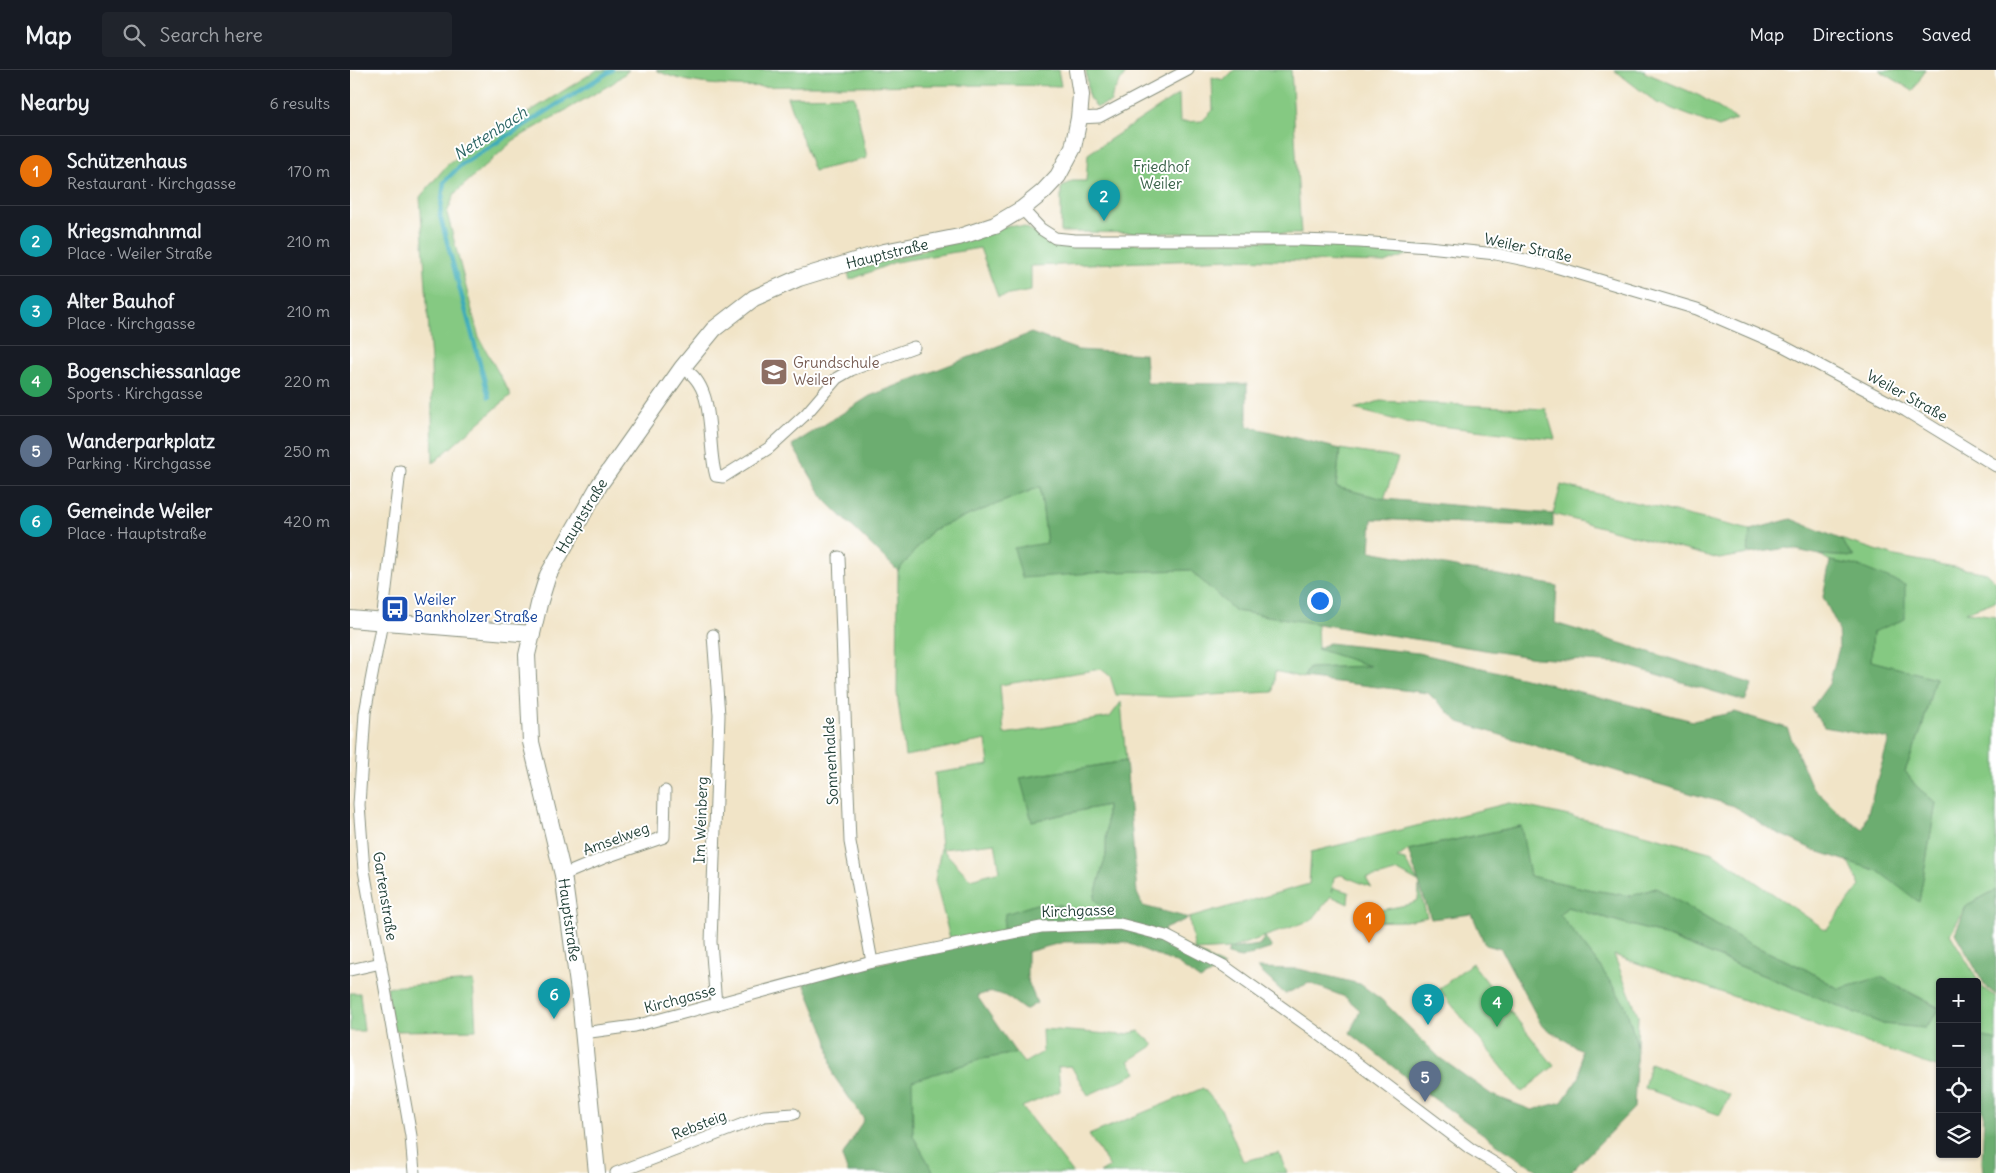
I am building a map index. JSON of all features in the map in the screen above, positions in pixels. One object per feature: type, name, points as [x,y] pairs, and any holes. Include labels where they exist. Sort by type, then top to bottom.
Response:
[{"type":"street","name":"Hauptstraße","points":[[597,1173],[583,1033],[563,875],[531,742],[526,664],[548,575],[600,484],[682,368],[714,329],[754,298],[799,278],[869,256],[959,237],[994,225],[1022,209],[1042,192],[1058,176],[1073,148],[1080,118],[1082,95],[1077,70]]},
{"type":"street","points":[[1080,118],[1099,117],[1188,70]]},
{"type":"street","name":"Weiler Straße","points":[[1022,209],[1041,229],[1055,238],[1075,240],[1301,240],[1359,242],[1496,254],[1549,265],[1697,309],[1783,346],[1906,411],[1996,466]]},
{"type":"street","points":[[682,368],[690,371],[700,384],[710,416],[713,464],[716,476],[723,477],[769,448],[806,414],[837,378],[851,370],[914,347]]},
{"type":"street","name":"Gartenstraße","points":[[400,471],[382,622],[365,713],[360,805],[364,870],[411,1136],[414,1173]]},
{"type":"street","name":"Sonnenhalde","points":[[839,557],[850,842],[872,962]]},
{"type":"street","points":[[350,619],[532,634]]},
{"type":"street","name":"Im Weinberg","points":[[713,635],[719,715],[712,942],[716,1005]]},
{"type":"street","name":"Amselweg","points":[[563,875],[606,857],[664,837],[665,792]]},
{"type":"street","name":"Kirchgasse","points":[[583,1033],[635,1026],[872,962],[1041,927],[1120,924],[1166,936],[1224,966],[1315,1031],[1471,1150],[1511,1173]]},
{"type":"street","points":[[350,970],[381,963]]},
{"type":"street","name":"Rebsteig","points":[[616,1173],[764,1116],[794,1114]]},
{"type":"green space","points":[[597,70],[629,70],[613,83],[514,140],[455,193],[447,213],[479,338],[511,395],[433,463],[431,362],[420,197],[448,164]]},
{"type":"green space","points":[[656,70],[1058,70],[1061,86],[733,86],[691,81],[672,77]]},
{"type":"green space","points":[[1086,70],[1128,70],[1113,92],[1111,102],[1097,107],[1089,98]]},
{"type":"green space","name":"Friedhof Weiler","points":[[1234,70],[1291,70],[1301,234],[1061,232],[1061,188],[1072,181],[1086,181],[1088,154],[1179,94],[1180,122],[1202,121],[1213,110],[1212,77],[1224,80]]},
{"type":"green space","points":[[1614,70],[1645,70],[1644,72],[1700,96],[1736,119],[1719,127],[1657,103]]},
{"type":"green space","points":[[1879,70],[1925,70],[1913,91]]},
{"type":"green space","points":[[854,96],[867,158],[814,171],[787,97]]},
{"type":"green space","points":[[1010,225],[1024,227],[1065,245],[1301,240],[1428,247],[1385,263],[1233,259],[1031,266],[1031,291],[998,297],[980,248],[895,262],[850,280],[848,272]]},
{"type":"green space","points":[[1031,333],[1078,350],[1145,354],[1147,383],[1247,384],[1247,426],[1340,449],[1336,487],[1384,499],[1553,514],[1553,527],[1372,519],[1370,551],[1557,586],[1555,623],[1753,684],[1745,701],[1619,663],[1536,658],[1235,611],[1190,570],[1108,572],[1022,578],[1014,548],[1047,543],[1040,487],[932,530],[898,571],[825,500],[792,445],[870,396]]},
{"type":"green space","points":[[1380,401],[1546,409],[1555,439],[1404,422],[1354,409]]},
{"type":"green space","points":[[1340,449],[1398,458],[1384,499],[1336,487]]},
{"type":"green space","points":[[1561,485],[1750,530],[1748,554],[1719,559],[1553,514]]},
{"type":"green space","points":[[1040,487],[1047,543],[1108,572],[1190,570],[1235,611],[1317,623],[1318,649],[1372,666],[1309,668],[1303,678],[1275,671],[1273,692],[1170,697],[1116,695],[1110,676],[1101,669],[1000,685],[1004,734],[1110,717],[1121,702],[1126,761],[1021,778],[1032,821],[1107,805],[1106,855],[1094,898],[1120,924],[1002,935],[952,946],[935,880],[941,848],[935,773],[989,765],[986,740],[905,756],[897,693],[898,571],[932,530]],"holes":[[[995,843],[1000,871],[970,879],[942,849]]]},
{"type":"green space","points":[[1791,519],[1840,539],[1854,557],[1820,555],[1787,548],[1748,554],[1750,530]]},
{"type":"green space","points":[[1840,539],[1895,556],[1987,573],[1996,582],[1996,601],[1966,612],[1996,616],[1996,890],[1967,905],[1950,934],[1977,978],[1936,978],[1936,1006],[1881,977],[1839,989],[1807,970],[1748,943],[1656,888],[1631,896],[1592,890],[1530,876],[1520,826],[1408,850],[1397,858],[1405,860],[1418,882],[1398,871],[1366,878],[1371,887],[1341,875],[1334,877],[1332,892],[1334,888],[1349,892],[1348,904],[1331,896],[1312,920],[1229,949],[1195,951],[1189,918],[1309,884],[1311,852],[1509,803],[1619,827],[1713,853],[1826,930],[1860,886],[1848,861],[1878,871],[1919,901],[1936,803],[1916,786],[1905,771],[1922,728],[1935,678],[1871,661],[1873,632],[1858,566],[1830,561],[1820,555],[1854,557]]},
{"type":"green space","points":[[1830,561],[1858,566],[1905,585],[1905,619],[1873,632],[1871,661],[1935,678],[1922,728],[1905,771],[1916,786],[1936,803],[1919,902],[1878,871],[1816,851],[1771,830],[1734,806],[1459,722],[1428,693],[1303,678],[1309,668],[1370,666],[1317,649],[1329,643],[1418,653],[1693,721],[1735,712],[1787,728],[1811,785],[1837,811],[1863,830],[1889,739],[1824,727],[1811,709],[1829,684],[1839,648],[1838,627],[1823,597]]},
{"type":"green space","points":[[1126,761],[1137,893],[1143,906],[1189,918],[1164,929],[1166,936],[1224,966],[1200,980],[1178,964],[1125,942],[1064,942],[1027,952],[1027,979],[1037,1003],[1025,1010],[997,993],[977,996],[1016,1053],[982,1059],[912,1081],[913,1136],[934,1173],[848,1173],[842,1157],[864,1119],[833,1075],[827,1039],[803,981],[1002,935],[1005,914],[1036,904],[1062,905],[1074,925],[1120,923],[1094,899],[1106,855],[1107,805],[1032,821],[1020,778]]},
{"type":"green space","points":[[1521,826],[1530,876],[1592,890],[1631,896],[1656,888],[1748,943],[1807,970],[1839,989],[1881,977],[1936,1007],[1936,1014],[1925,1028],[1883,1024],[1659,933],[1567,907],[1560,915],[1599,965],[1625,1005],[1637,1045],[1634,1108],[1570,1173],[1542,1173],[1504,1149],[1429,1095],[1350,1033],[1360,1010],[1345,997],[1309,983],[1285,994],[1257,968],[1299,969],[1360,984],[1382,1000],[1440,1058],[1492,1095],[1532,1110],[1562,1102],[1580,1076],[1581,1050],[1542,1026],[1501,949],[1485,945],[1472,914],[1431,919],[1408,850]]},
{"type":"green space","points":[[1419,887],[1427,917],[1406,921],[1356,922],[1356,915],[1411,904],[1418,900]]},
{"type":"green space","points":[[1996,890],[1996,995],[1986,987],[1955,933],[1967,905]]},
{"type":"green space","points":[[1567,907],[1658,933],[1883,1024],[1925,1028],[1936,1014],[1936,1067],[1614,955],[1638,1015],[1637,1045],[1625,1005],[1599,965],[1560,915]]},
{"type":"green space","points":[[1265,937],[1272,948],[1241,958],[1227,955],[1229,949],[1259,945]]},
{"type":"green space","points":[[1472,963],[1554,1066],[1522,1092],[1439,989]]},
{"type":"green space","points":[[473,981],[476,1030],[393,1031],[387,987]]},
{"type":"green space","points":[[1981,985],[1996,997],[1996,1041],[1981,1035]]},
{"type":"green space","points":[[350,993],[360,993],[364,1031],[350,1031]]},
{"type":"green space","points":[[1042,1029],[1122,1035],[1139,1031],[1154,1045],[1129,1061],[1137,1073],[1088,1095],[1071,1066],[1058,1067],[1060,1091],[1022,1107],[1073,1173],[934,1173],[913,1136],[911,1081],[982,1059],[1016,1053],[1024,1063],[1043,1052]]},
{"type":"green space","points":[[1981,1035],[1996,1041],[1996,1173],[1983,1173],[1984,1114],[1981,1109]]},
{"type":"green space","points":[[1650,1063],[1730,1095],[1720,1115],[1644,1088]]},
{"type":"green space","points":[[1203,1088],[1221,1109],[1243,1161],[1279,1153],[1287,1173],[1100,1173],[1110,1167],[1089,1135]]},
{"type":"waterway","name":"Nettenbach","points":[[489,397],[440,216],[444,182],[461,165],[612,70]]},
{"type":"place","name":"Kriegsmahnmal","points":[[1104,221]]},
{"type":"place","name":"Grundschule Weiler","points":[[774,372]]},
{"type":"place","name":"Weiler Bankholzer Straße","points":[[395,609]]},
{"type":"place","name":"Schützenhaus","points":[[1369,943]]},
{"type":"place","name":"Gemeinde Weiler","points":[[554,1019]]},
{"type":"place","name":"Alter Bauhof","points":[[1428,1025]]},
{"type":"place","name":"Bogenschiessanlage","points":[[1497,1027]]},
{"type":"place","name":"Wanderparkplatz","points":[[1425,1102]]}]
